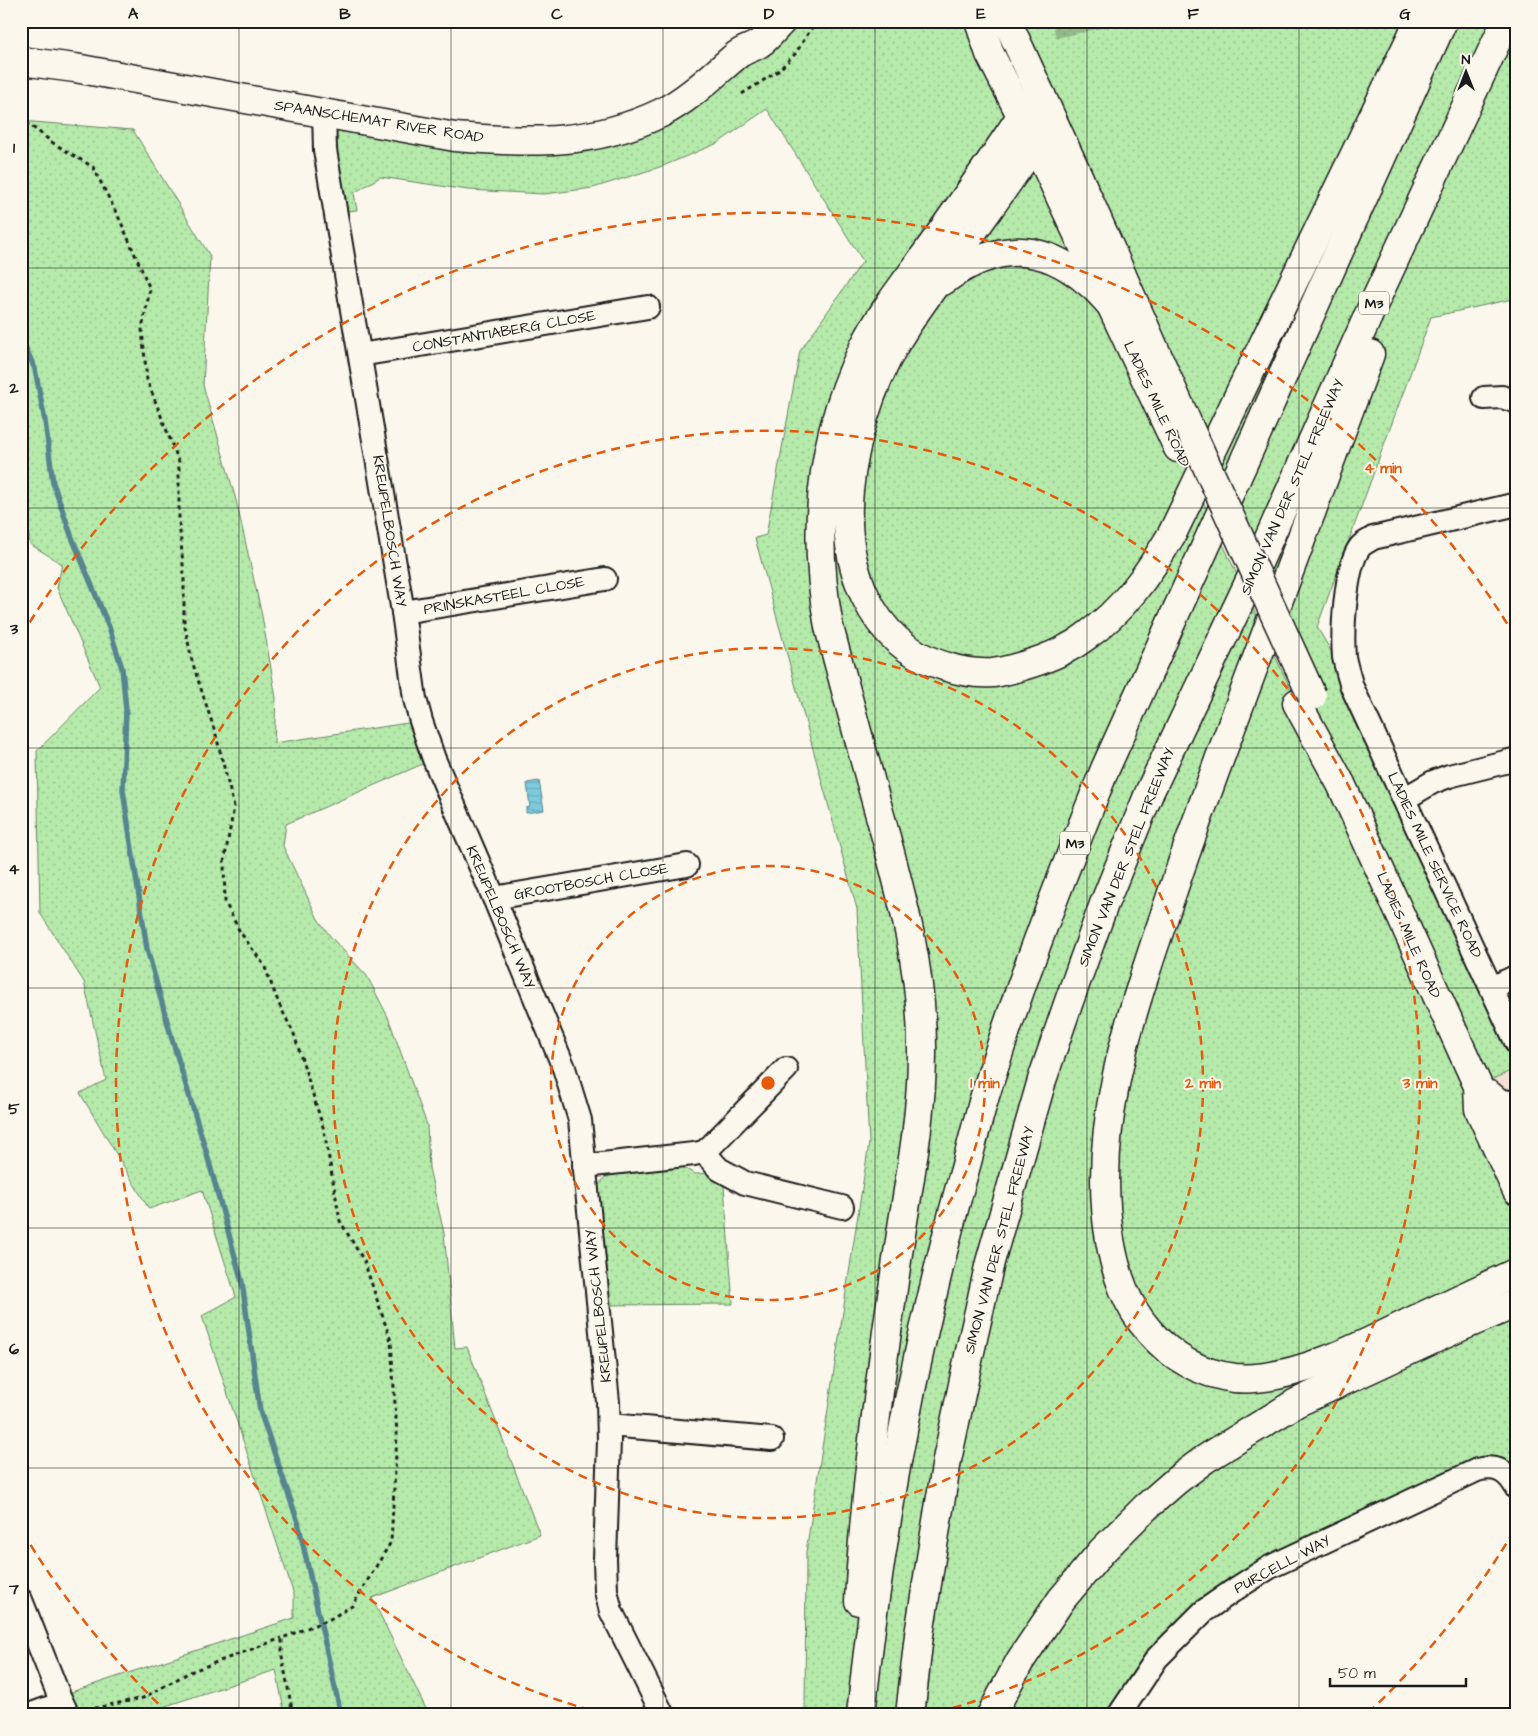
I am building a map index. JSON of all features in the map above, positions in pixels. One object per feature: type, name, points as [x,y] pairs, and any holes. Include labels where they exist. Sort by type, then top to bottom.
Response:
[{"type":"main road","name":"SPAANSCHEMAT RIVER ROAD","points":[[744,49],[749,32],[757,21]]},
{"type":"main road","name":"SPAANSCHEMAT RIVER ROAD","points":[[21,61],[74,68],[455,137],[548,142],[591,136],[627,126],[662,112],[694,92],[744,49],[761,43],[782,21]]},
{"type":"main road","name":"LADIES MILE ROAD","points":[[979,21],[990,54],[1035,143],[1110,304],[1184,438]]},
{"type":"main road","name":"LADIES MILE ROAD","points":[[1007,21],[1075,169],[1184,438],[1341,784],[1497,1097],[1517,1141]]},
{"type":"main road","points":[[1052,122],[1035,143],[931,290],[894,346],[866,410],[849,491],[848,527],[853,562],[862,593],[870,607],[879,621],[900,642],[927,661],[958,670],[993,673],[1035,662],[1061,652],[1085,638],[1108,619],[1132,593],[1157,559],[1172,534],[1419,21]]},
{"type":"main road","name":"M3","points":[[861,1715],[866,1662],[895,1473],[920,1348],[945,1243],[988,1085],[1056,889],[1105,769],[1442,21]]},
{"type":"main road","name":"SIMON VAN DER STEL FREEWAY","points":[[910,1715],[921,1625],[949,1450],[990,1262],[1042,1080],[1104,904],[1150,791],[1254,572],[1369,314],[1506,21]]},
{"type":"main road","points":[[855,1715],[854,1690],[862,1541],[870,1459],[884,1347],[920,1106],[922,1052],[917,972],[906,914],[829,626],[823,594],[819,530],[822,488],[837,413],[864,346],[899,290],[1021,116],[1041,95]]},
{"type":"main road","points":[[1452,137],[1194,825],[1141,987],[1120,1062],[1112,1103],[1106,1145],[1107,1223],[1121,1286],[1136,1317],[1161,1345],[1182,1361],[1210,1372],[1236,1378],[1270,1376],[1308,1366],[1373,1340],[1517,1272]]},
{"type":"main road","points":[[931,290],[961,268],[978,260],[1004,252],[1023,252],[1041,255],[1071,270],[1088,281],[1110,304]]},
{"type":"main road","name":"LADIES MILE ROAD","points":[[1497,1097],[1479,1109],[1517,1191]]},
{"type":"main road","points":[[992,1715],[1020,1661],[1061,1600],[1102,1551],[1146,1507],[1177,1480],[1205,1459],[1296,1403],[1458,1328],[1517,1303]]},
{"type":"street","name":"KREUPELBOSCH WAY","points":[[324,113],[326,150],[403,612],[415,699],[434,759],[494,898],[573,1093],[580,1120],[608,1402],[609,1425],[604,1559],[606,1591],[610,1611],[664,1715]]},
{"type":"street","name":"CONSTANTIABERG CLOSE","points":[[360,355],[648,307]]},
{"type":"street","points":[[1484,398],[1502,397],[1517,402]]},
{"type":"street","name":"LADIES MILE SERVICE ROAD","points":[[1517,504],[1373,538],[1361,546],[1352,561],[1347,582],[1344,628],[1344,657],[1352,687],[1517,1044]]},
{"type":"street","name":"PRINSKASTEEL CLOSE","points":[[403,612],[604,579]]},
{"type":"street","points":[[1404,799],[1433,782],[1449,776],[1517,759]]},
{"type":"street","name":"GROOTBOSCH CLOSE","points":[[494,898],[687,865]]},
{"type":"street","points":[[1492,988],[1517,976]]},
{"type":"street","points":[[584,1166],[704,1152],[786,1069]]},
{"type":"street","points":[[704,1152],[719,1169],[744,1183],[842,1207]]},
{"type":"street","points":[[609,1425],[772,1439]]},
{"type":"street","name":"PURCELL WAY","points":[[1119,1715],[1157,1658],[1204,1611],[1270,1567],[1486,1467],[1496,1468],[1506,1473],[1513,1481],[1517,1490]]},
{"type":"street","points":[[21,1600],[65,1709],[29,1715]]},
{"type":"path","points":[[742,94],[778,71],[795,54],[816,21]]},
{"type":"path","points":[[21,116],[53,143],[93,167],[120,220],[150,289],[142,329],[147,380],[179,462],[179,521],[184,575],[184,622],[192,661],[216,735],[234,807],[224,862],[225,902],[240,932],[264,965],[278,1004],[294,1034],[324,1130],[340,1221],[364,1261],[391,1341],[397,1435],[391,1542],[352,1606],[330,1619],[190,1672],[143,1698],[87,1710],[65,1709]]},
{"type":"path","points":[[282,1638],[282,1656],[293,1715]]},
{"type":"shaded area","points":[[1517,1068],[1517,1142],[1478,1086]]},
{"type":"green space","points":[[782,21],[979,21],[1297,703],[1340,780],[1312,696],[1007,21],[1517,21],[1517,298],[1431,317],[1317,627],[1352,687],[1517,1044],[1517,1068],[1478,1086],[1517,1142],[1517,1489],[1496,1468],[1237,1588],[1119,1715],[805,1715],[806,1552],[869,1143],[857,909],[755,538],[766,535],[800,351],[863,261],[767,109],[718,143],[663,166],[593,188],[544,194],[468,190],[380,177],[354,193],[357,210],[337,212],[324,113],[455,137],[627,126]]},
{"type":"green space","points":[[21,121],[133,130],[210,256],[203,385],[236,500],[262,616],[276,698],[274,743],[421,721],[434,759],[286,824],[283,846],[318,919],[330,936],[367,976],[388,1017],[427,1125],[429,1168],[444,1233],[455,1348],[467,1347],[540,1535],[372,1598],[429,1715],[285,1715],[276,1670],[138,1715],[68,1715],[59,1696],[294,1618],[294,1595],[202,1316],[236,1297],[202,1190],[149,1209],[80,1093],[106,1080],[84,982],[40,913],[37,751],[100,687],[57,588],[62,564],[30,544],[21,488]]},
{"type":"green space","points":[[682,1167],[695,1174],[713,1173],[727,1181],[724,1186],[733,1304],[607,1305],[596,1189],[605,1177],[611,1174]]},
{"type":"water","points":[[539,781],[544,810],[526,813],[526,808],[530,807],[527,783]]},
{"type":"building","points":[[1065,21],[1095,21],[1067,27]]},
{"type":"waterway","points":[[21,338],[35,369],[45,421],[53,483],[71,535],[109,627],[122,668],[126,710],[123,790],[147,949],[242,1282],[260,1411],[298,1522],[341,1715]]}]
